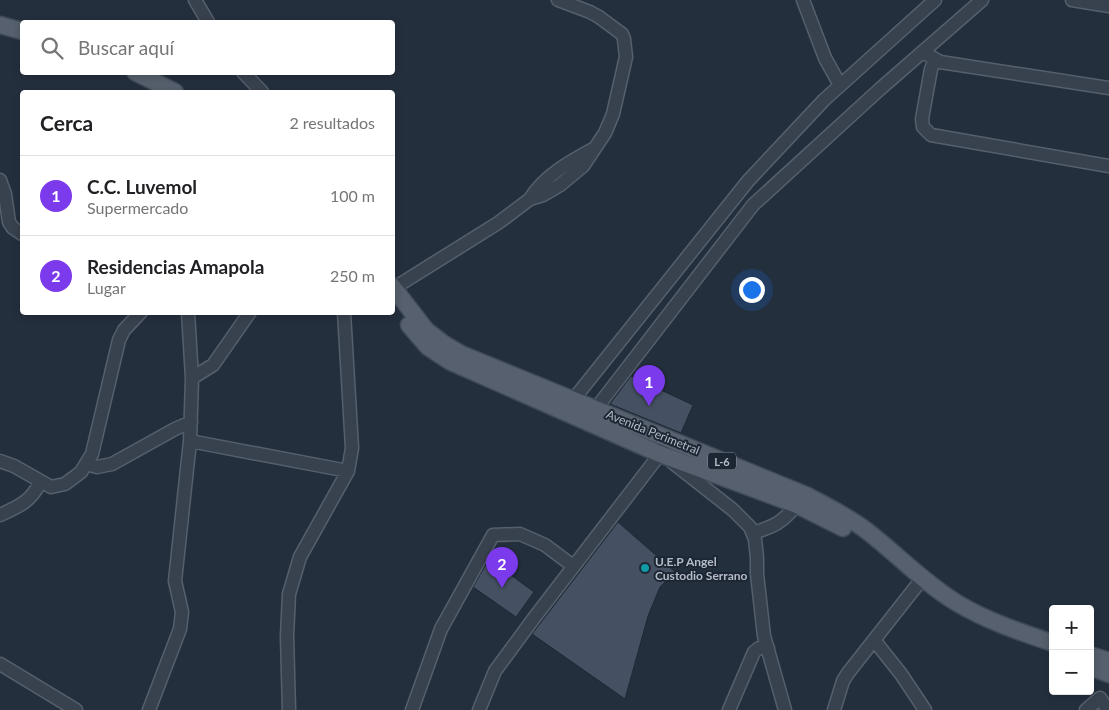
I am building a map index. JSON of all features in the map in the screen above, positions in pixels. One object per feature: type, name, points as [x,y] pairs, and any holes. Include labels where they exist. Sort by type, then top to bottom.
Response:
[{"type":"main road","points":[[0,25],[20,30]]},
{"type":"main road","points":[[141,75],[171,90]]},
{"type":"main road","name":"Avenida Perimetral","points":[[395,294],[426,330],[444,344],[569,405],[797,505],[850,532],[919,583],[986,618],[1049,642]]},
{"type":"main road","name":"Avenida Perimetral","points":[[663,446],[800,493],[845,517],[867,531],[919,583],[934,601],[975,625],[1049,653]]},
{"type":"main road","points":[[1094,656],[1109,661]]},
{"type":"main road","points":[[1094,668],[1109,674]]},
{"type":"street","points":[[195,0],[207,20]]},
{"type":"street","points":[[395,291],[530,200],[537,188],[550,176],[593,149],[605,133],[613,114],[626,57],[622,34],[590,12],[558,0]]},
{"type":"street","points":[[803,0],[825,58],[840,85]]},
{"type":"street","points":[[569,405],[748,181],[824,100],[935,0]]},
{"type":"street","points":[[591,415],[753,205],[923,50],[982,0]]},
{"type":"street","points":[[1072,0],[1109,6]]},
{"type":"street","points":[[923,50],[935,60],[1109,88]]},
{"type":"street","points":[[935,60],[931,68],[922,119],[923,127],[931,135],[1109,166]]},
{"type":"street","points":[[246,75],[260,90]]},
{"type":"street","points":[[0,180],[5,194],[9,222],[13,228],[20,233]]},
{"type":"street","points":[[0,461],[14,466],[40,482],[51,486],[65,484],[81,472],[92,454],[119,340],[124,330],[137,315]]},
{"type":"street","points":[[149,710],[180,629],[182,612],[175,581],[191,422],[192,378],[188,315]]},
{"type":"street","points":[[192,378],[213,365],[248,315]]},
{"type":"street","points":[[289,710],[287,636],[289,594],[300,557],[348,471],[352,448],[344,315]]},
{"type":"street","points":[[86,464],[97,468],[112,464],[191,422]]},
{"type":"street","points":[[190,440],[348,471]]},
{"type":"street","points":[[479,710],[495,672],[663,446],[733,510],[750,527],[753,533],[758,558],[757,574],[764,636],[785,710]]},
{"type":"street","points":[[0,515],[23,505],[34,494],[40,482]]},
{"type":"street","points":[[753,533],[774,526],[784,519],[797,505]]},
{"type":"street","points":[[412,710],[441,629],[494,535],[520,534],[545,545],[573,566]]},
{"type":"street","points":[[834,710],[843,681],[848,672],[919,583]]},
{"type":"street","points":[[874,640],[926,710]]},
{"type":"street","points":[[729,710],[754,652],[759,648],[768,648]]},
{"type":"street","points":[[0,664],[76,710]]},
{"type":"street","points":[[1086,710],[1100,698],[1108,710]]},
{"type":"building","points":[[631,376],[693,405],[681,433],[610,404]]},
{"type":"building","points":[[618,522],[675,572],[660,587],[648,616],[625,699],[532,634]]},
{"type":"building","points":[[489,559],[534,592],[516,617],[473,587]]},
{"type":"place","name":"C.C. Luvemol","points":[[649,406]]},
{"type":"place","name":"U.E.P Angel Custodio Serrano","points":[[645,568]]},
{"type":"place","name":"Residencias Amapola","points":[[502,588]]}]
